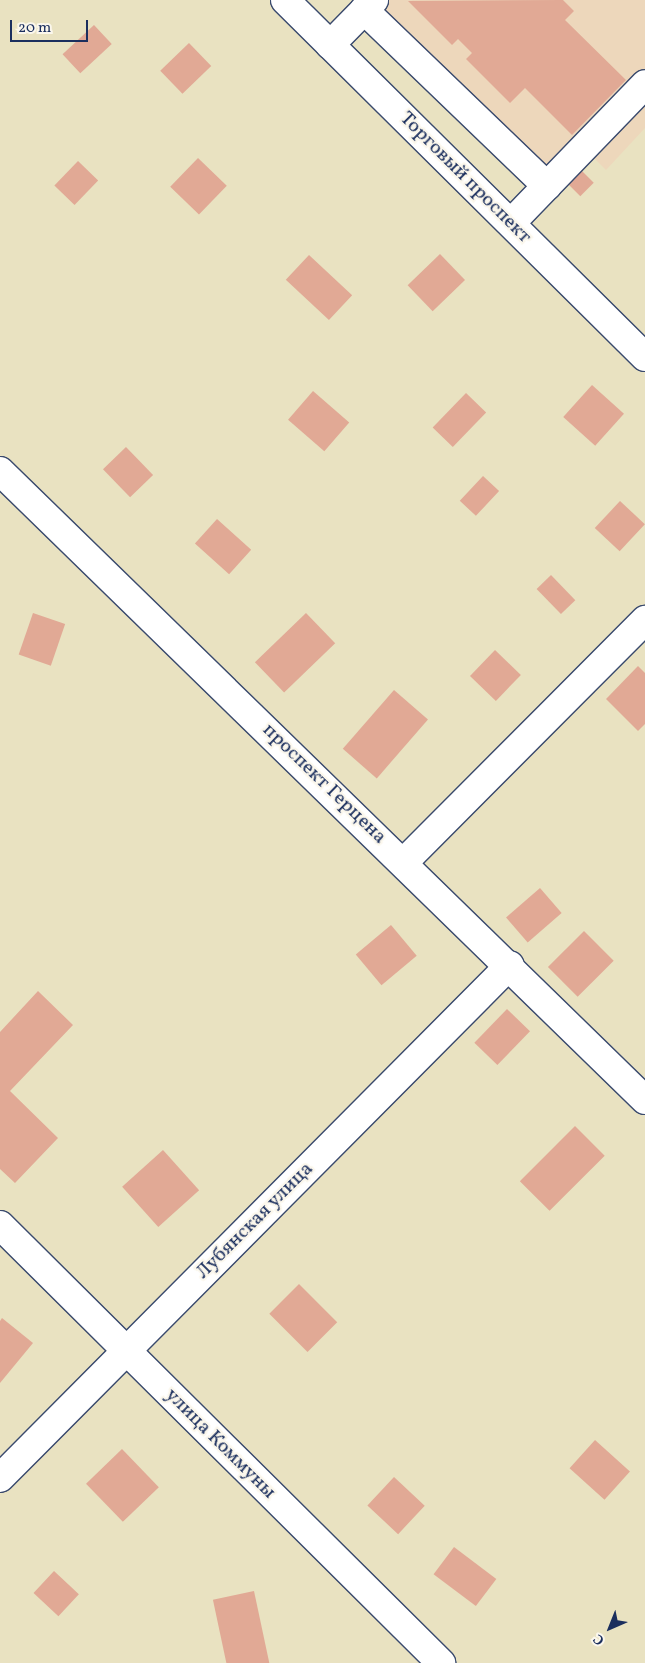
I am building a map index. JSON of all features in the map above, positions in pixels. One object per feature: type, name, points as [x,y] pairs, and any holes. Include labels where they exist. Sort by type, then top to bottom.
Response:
[{"type":"street","name":"Торговый проспект","points":[[285,0],[645,357]]},
{"type":"street","points":[[330,44],[369,5],[546,186]]},
{"type":"street","points":[[511,223],[645,84]]},
{"type":"street","name":"проспект Герцена","points":[[0,471],[510,965],[645,1100]]},
{"type":"street","points":[[404,862],[645,620]]},
{"type":"street","name":"Лубянская улица","points":[[0,1478],[510,965]]},
{"type":"street","name":"улица Коммуны","points":[[0,1225],[441,1663]]},
{"type":"shaded area","points":[[353,0],[645,0],[645,128],[606,170],[591,155],[545,203],[344,9]]},
{"type":"building","points":[[563,0],[574,11],[565,20],[626,80],[572,135],[525,88],[510,103],[466,59],[472,53],[458,39],[452,45],[408,1]]},
{"type":"building","points":[[94,25],[112,44],[80,73],[63,54]]},
{"type":"building","points":[[189,43],[211,66],[182,94],[160,71]]},
{"type":"building","points":[[198,158],[227,186],[199,215],[170,187]]},
{"type":"building","points":[[78,161],[98,180],[75,205],[54,185]]},
{"type":"building","points":[[581,170],[594,183],[580,196],[568,183]]},
{"type":"building","points":[[440,254],[465,280],[433,311],[408,285]]},
{"type":"building","points":[[309,255],[352,295],[329,320],[286,280]]},
{"type":"building","points":[[592,385],[624,414],[595,446],[563,417]]},
{"type":"building","points":[[313,391],[349,422],[324,451],[288,420]]},
{"type":"building","points":[[466,393],[486,412],[453,447],[433,428]]},
{"type":"building","points":[[126,447],[153,475],[130,497],[103,469]]},
{"type":"building","points":[[483,476],[499,491],[476,516],[460,501]]},
{"type":"building","points":[[620,501],[645,524],[620,551],[595,528]]},
{"type":"building","points":[[217,519],[251,550],[229,574],[195,544]]},
{"type":"building","points":[[551,575],[575,600],[561,614],[537,589]]},
{"type":"building","points":[[33,613],[65,624],[51,666],[19,655]]},
{"type":"building","points":[[306,613],[335,643],[284,693],[255,662]]},
{"type":"building","points":[[495,650],[521,675],[496,701],[470,676]]},
{"type":"building","points":[[638,666],[645,673],[645,724],[638,731],[606,699]]},
{"type":"building","points":[[394,690],[428,720],[377,778],[343,749]]},
{"type":"building","points":[[540,888],[562,913],[528,942],[506,918]]},
{"type":"building","points":[[391,925],[417,956],[381,985],[356,955]]},
{"type":"building","points":[[584,931],[614,961],[578,997],[548,967]]},
{"type":"building","points":[[38,991],[73,1025],[10,1091],[58,1138],[15,1183],[0,1169],[0,1032]]},
{"type":"building","points":[[507,1009],[530,1031],[497,1065],[474,1043]]},
{"type":"building","points":[[575,1126],[605,1156],[550,1211],[520,1181]]},
{"type":"building","points":[[163,1150],[199,1190],[158,1227],[122,1187]]},
{"type":"building","points":[[299,1284],[337,1322],[307,1352],[269,1314]]},
{"type":"building","points":[[2,1318],[33,1343],[0,1383],[0,1321]]},
{"type":"building","points":[[595,1440],[630,1471],[605,1500],[570,1468]]},
{"type":"building","points":[[122,1449],[159,1487],[123,1522],[86,1484]]},
{"type":"building","points":[[394,1477],[425,1506],[398,1534],[367,1506]]},
{"type":"building","points":[[454,1547],[496,1579],[476,1606],[434,1574]]},
{"type":"building","points":[[54,1571],[79,1594],[58,1616],[34,1593]]},
{"type":"building","points":[[254,1591],[269,1663],[226,1663],[213,1600]]}]
